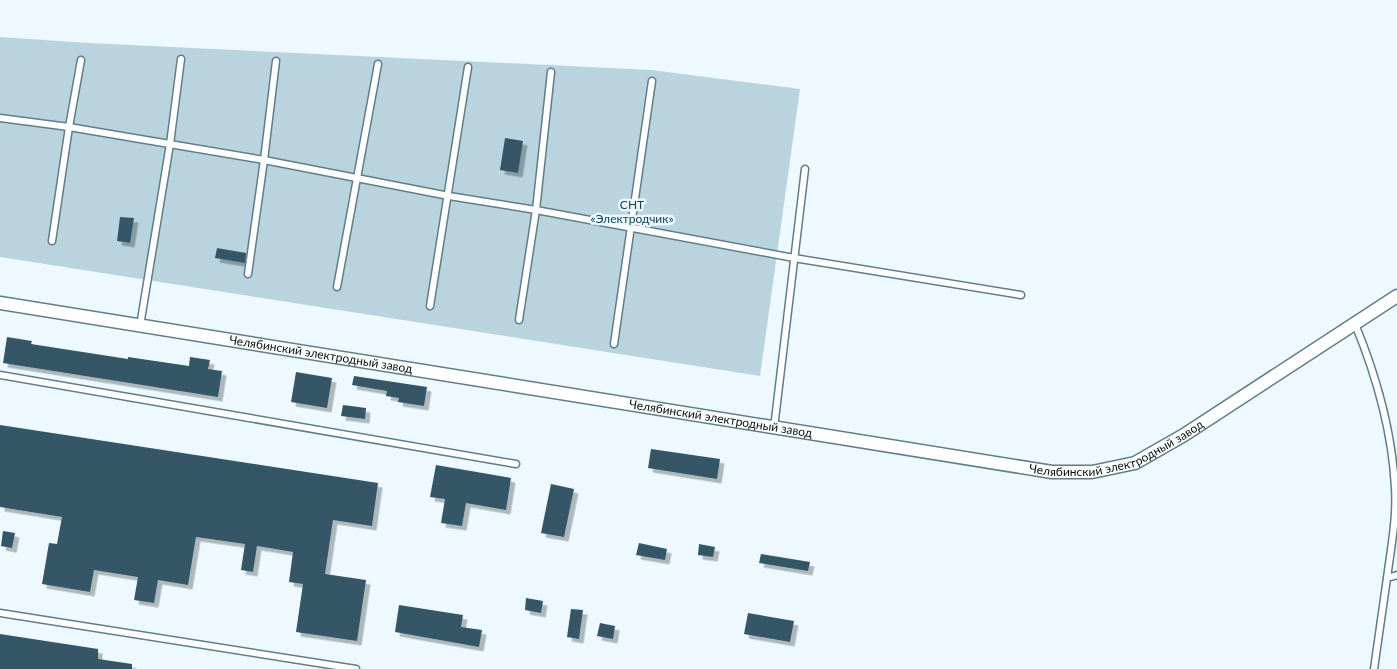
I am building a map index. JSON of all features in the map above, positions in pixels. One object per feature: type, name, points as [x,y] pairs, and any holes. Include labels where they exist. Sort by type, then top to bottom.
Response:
[{"type":"street","name":"Челябинский электродный завод","points":[[0,303],[140,326],[159,324],[774,428],[1052,472],[1092,472],[1135,464],[1184,435],[1397,296]]},
{"type":"lane","points":[[140,326],[170,144],[181,59]]},
{"type":"lane","points":[[52,241],[68,127],[81,60]]},
{"type":"lane","points":[[248,274],[276,61]]},
{"type":"lane","points":[[337,287],[378,64]]},
{"type":"lane","points":[[430,306],[468,67]]},
{"type":"lane","points":[[519,320],[536,210],[551,72]]},
{"type":"lane","points":[[614,344],[652,81]]},
{"type":"lane","points":[[0,118],[68,127],[264,160],[448,196],[536,210],[794,258],[1021,295]]},
{"type":"lane","points":[[774,428],[805,169]]},
{"type":"lane","points":[[1355,324],[1366,351],[1390,435],[1395,488],[1394,530],[1374,669]]},
{"type":"lane","points":[[0,375],[516,464]]},
{"type":"lane","points":[[1387,578],[1397,575]]},
{"type":"lane","points":[[0,613],[356,669]]},
{"type":"green space","name":"СНТ «Электродчик»","points":[[0,37],[652,70],[800,89],[760,376],[0,257]]},
{"type":"building","points":[[505,138],[523,141],[518,173],[500,170]]},
{"type":"building","points":[[120,217],[134,218],[130,243],[117,241]]},
{"type":"building","points":[[217,248],[246,253],[245,263],[215,258]]},
{"type":"building","points":[[7,337],[32,341],[31,344],[189,366],[190,357],[210,360],[208,369],[222,371],[218,397],[3,363]]},
{"type":"building","points":[[296,372],[332,378],[327,408],[291,402]]},
{"type":"building","points":[[354,376],[427,387],[424,406],[398,402],[399,398],[386,396],[387,391],[352,385]]},
{"type":"building","points":[[343,405],[366,408],[365,419],[341,416]]},
{"type":"building","points":[[0,425],[378,483],[372,526],[333,520],[325,574],[366,580],[357,641],[296,632],[303,584],[289,582],[293,552],[257,546],[253,572],[241,570],[245,544],[196,537],[188,585],[158,580],[154,603],[134,600],[138,577],[94,570],[90,592],[42,584],[49,543],[57,544],[62,517],[0,507]]},
{"type":"building","points":[[651,449],[720,459],[717,479],[648,468]]},
{"type":"building","points":[[436,465],[511,478],[506,510],[466,503],[462,526],[441,523],[445,499],[430,497]]},
{"type":"building","points":[[551,484],[574,489],[564,537],[541,533]]},
{"type":"building","points":[[3,531],[15,533],[12,548],[1,546]]},
{"type":"building","points":[[639,543],[667,549],[665,560],[636,555]]},
{"type":"building","points":[[699,544],[715,547],[713,557],[698,555]]},
{"type":"building","points":[[761,554],[810,562],[808,571],[759,563]]},
{"type":"building","points":[[526,598],[543,601],[541,613],[525,610]]},
{"type":"building","points":[[399,605],[463,615],[461,627],[482,630],[479,647],[395,632]]},
{"type":"building","points":[[571,609],[583,610],[579,639],[567,637]]},
{"type":"building","points":[[748,613],[794,621],[790,642],[744,634]]},
{"type":"building","points":[[600,623],[615,626],[613,639],[597,636]]},
{"type":"building","points":[[0,634],[98,649],[98,659],[132,664],[132,669],[0,669]]}]
